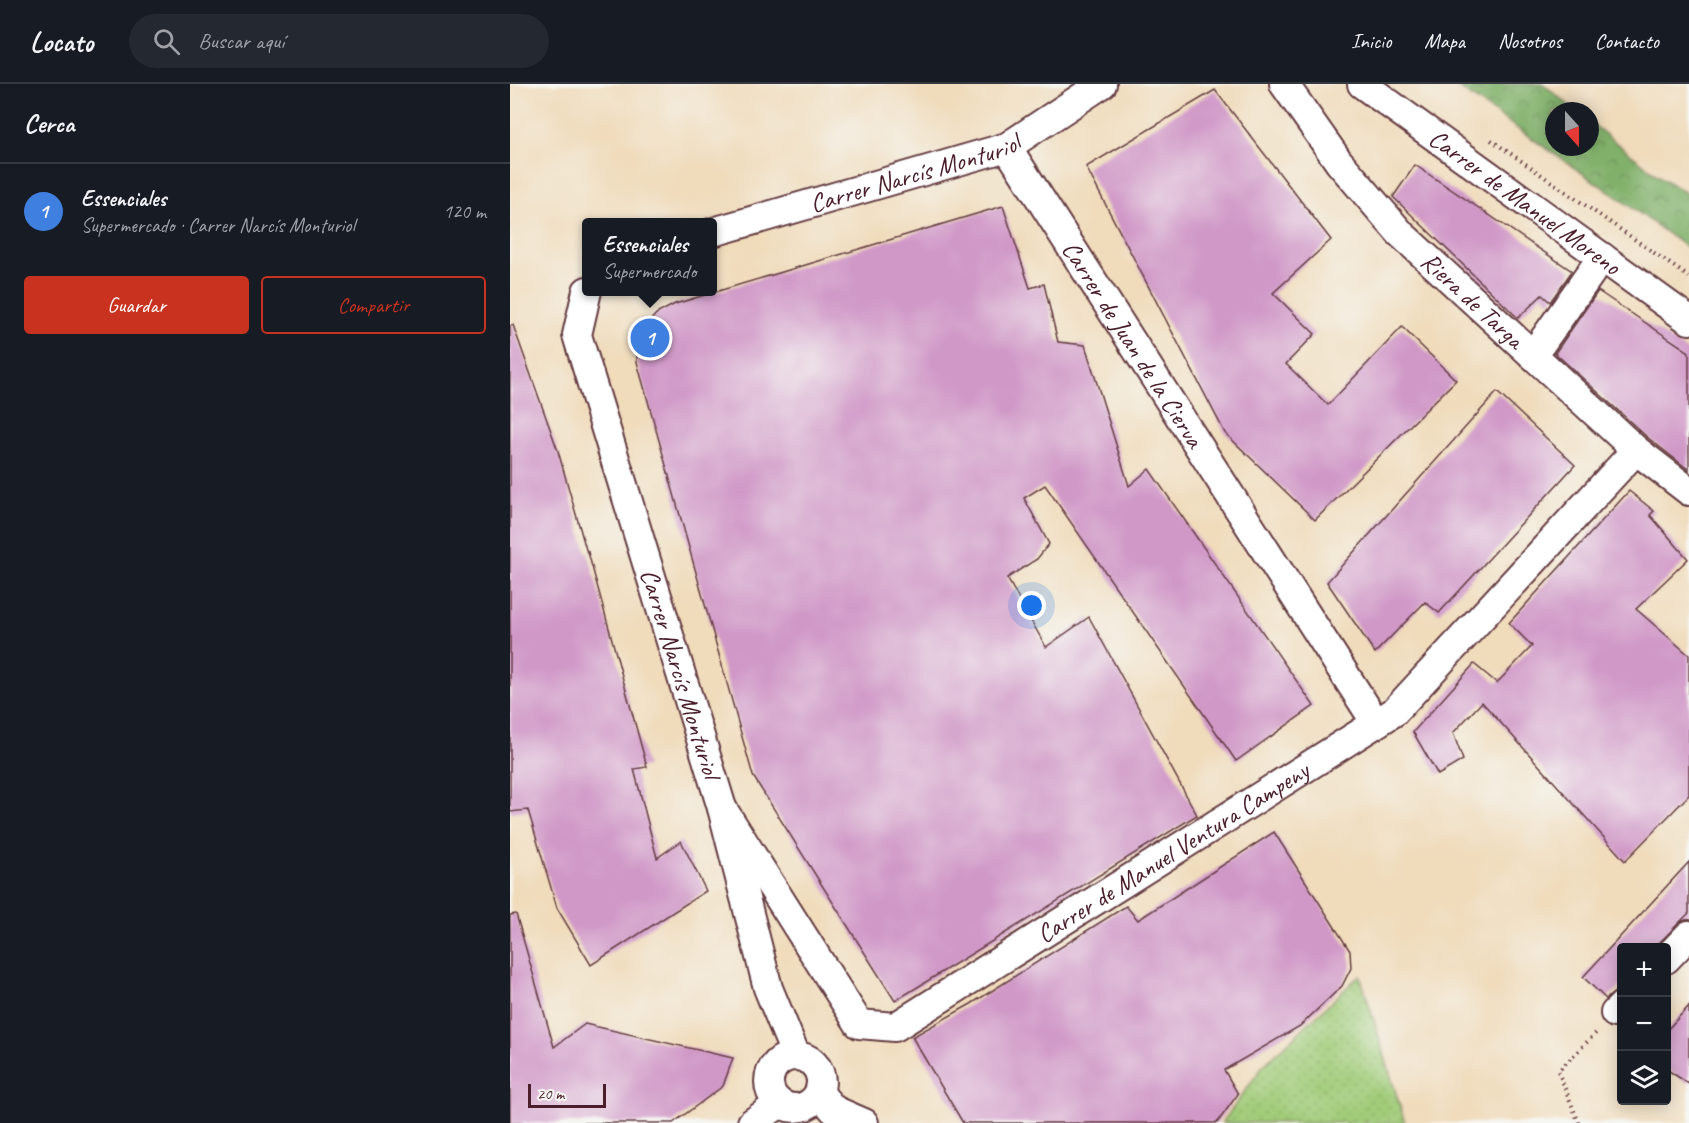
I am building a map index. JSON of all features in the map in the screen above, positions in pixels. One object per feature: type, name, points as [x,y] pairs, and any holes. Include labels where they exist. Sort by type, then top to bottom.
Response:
[{"type":"street","name":"Carrer Narcís Monturiol","points":[[717,231],[1007,147],[1102,84]]},
{"type":"street","name":"Riera de Targa","points":[[1284,84],[1339,162],[1401,234],[1636,450],[1689,491]]},
{"type":"street","name":"Carrer de Manuel Moreno","points":[[1362,84],[1689,320]]},
{"type":"street","name":"Carrer de Juan de la Cierva","points":[[1007,147],[1376,723]]},
{"type":"street","points":[[1533,355],[1602,257]]},
{"type":"street","name":"Carrer Narcís Monturiol","points":[[586,296],[577,335],[722,808],[768,988],[796,1056]]},
{"type":"street","name":"Carrer de Manuel Ventura Campeny","points":[[722,808],[860,1024],[895,1027],[1394,712],[1636,450]]},
{"type":"street","points":[[1671,954],[1689,935]]},
{"type":"street","points":[[796,1056],[810,1060],[820,1075],[819,1093],[806,1106],[788,1107],[780,1103],[772,1093],[770,1085],[773,1069],[779,1062],[796,1056]]},
{"type":"street","points":[[819,1093],[834,1110],[864,1123]]},
{"type":"street","points":[[752,1123],[780,1103]]},
{"type":"path","points":[[1488,138],[1645,249],[1689,277]]},
{"type":"path","points":[[1579,1123],[1558,1071],[1617,1010]]},
{"type":"green space","points":[[1453,84],[1543,84],[1565,102],[1545,102],[1545,147]]},
{"type":"green space","points":[[1599,129],[1657,175],[1689,195],[1689,249],[1557,156],[1599,156]]},
{"type":"green space","points":[[1360,975],[1405,1123],[1222,1123],[1263,1066]]},
{"type":"building","points":[[1215,90],[1331,240],[1273,293],[1315,334],[1286,364],[1328,405],[1402,327],[1456,380],[1315,520],[1225,433],[1086,167]]},
{"type":"building","points":[[1415,165],[1572,271],[1550,302],[1542,295],[1518,318],[1393,197]]},
{"type":"building","points":[[1003,206],[1030,288],[1044,284],[1058,342],[1085,345],[1129,486],[1149,469],[1314,706],[1236,761],[1045,485],[1024,498],[1049,544],[1037,559],[1007,578],[1046,647],[1089,617],[1197,815],[895,1001],[753,776],[637,362],[637,336],[656,314],[675,304],[702,296],[717,296],[717,291]]},
{"type":"building","points":[[1598,291],[1689,352],[1689,470],[1647,437],[1555,353]]},
{"type":"building","points":[[513,325],[558,451],[647,767],[634,769],[657,858],[681,841],[706,891],[591,965],[557,908],[528,810],[510,812],[510,326]]},
{"type":"building","points":[[1497,392],[1575,465],[1439,613],[1425,602],[1375,653],[1327,582]]},
{"type":"building","points":[[1629,491],[1654,511],[1650,515],[1688,559],[1636,609],[1689,655],[1689,795],[1625,861],[1482,702],[1453,733],[1463,760],[1438,775],[1413,732],[1474,664],[1497,683],[1532,646],[1509,623]]},
{"type":"building","points":[[1274,832],[1350,951],[1351,968],[1342,986],[1300,1026],[1224,1070],[1238,1094],[1217,1123],[963,1123],[912,1037],[971,1004],[1126,906],[1138,920]]},
{"type":"building","points":[[1689,862],[1689,913],[1659,943],[1617,943],[1617,990],[1606,999],[1583,977]]},
{"type":"building","points":[[516,914],[554,1047],[585,1024],[733,1058],[723,1086],[673,1123],[510,1123],[510,915]]},
{"type":"building","points":[[1689,1006],[1689,1084],[1671,1072],[1671,1026]]},
{"type":"place","name":"Essenciales","points":[[650,338]]}]
